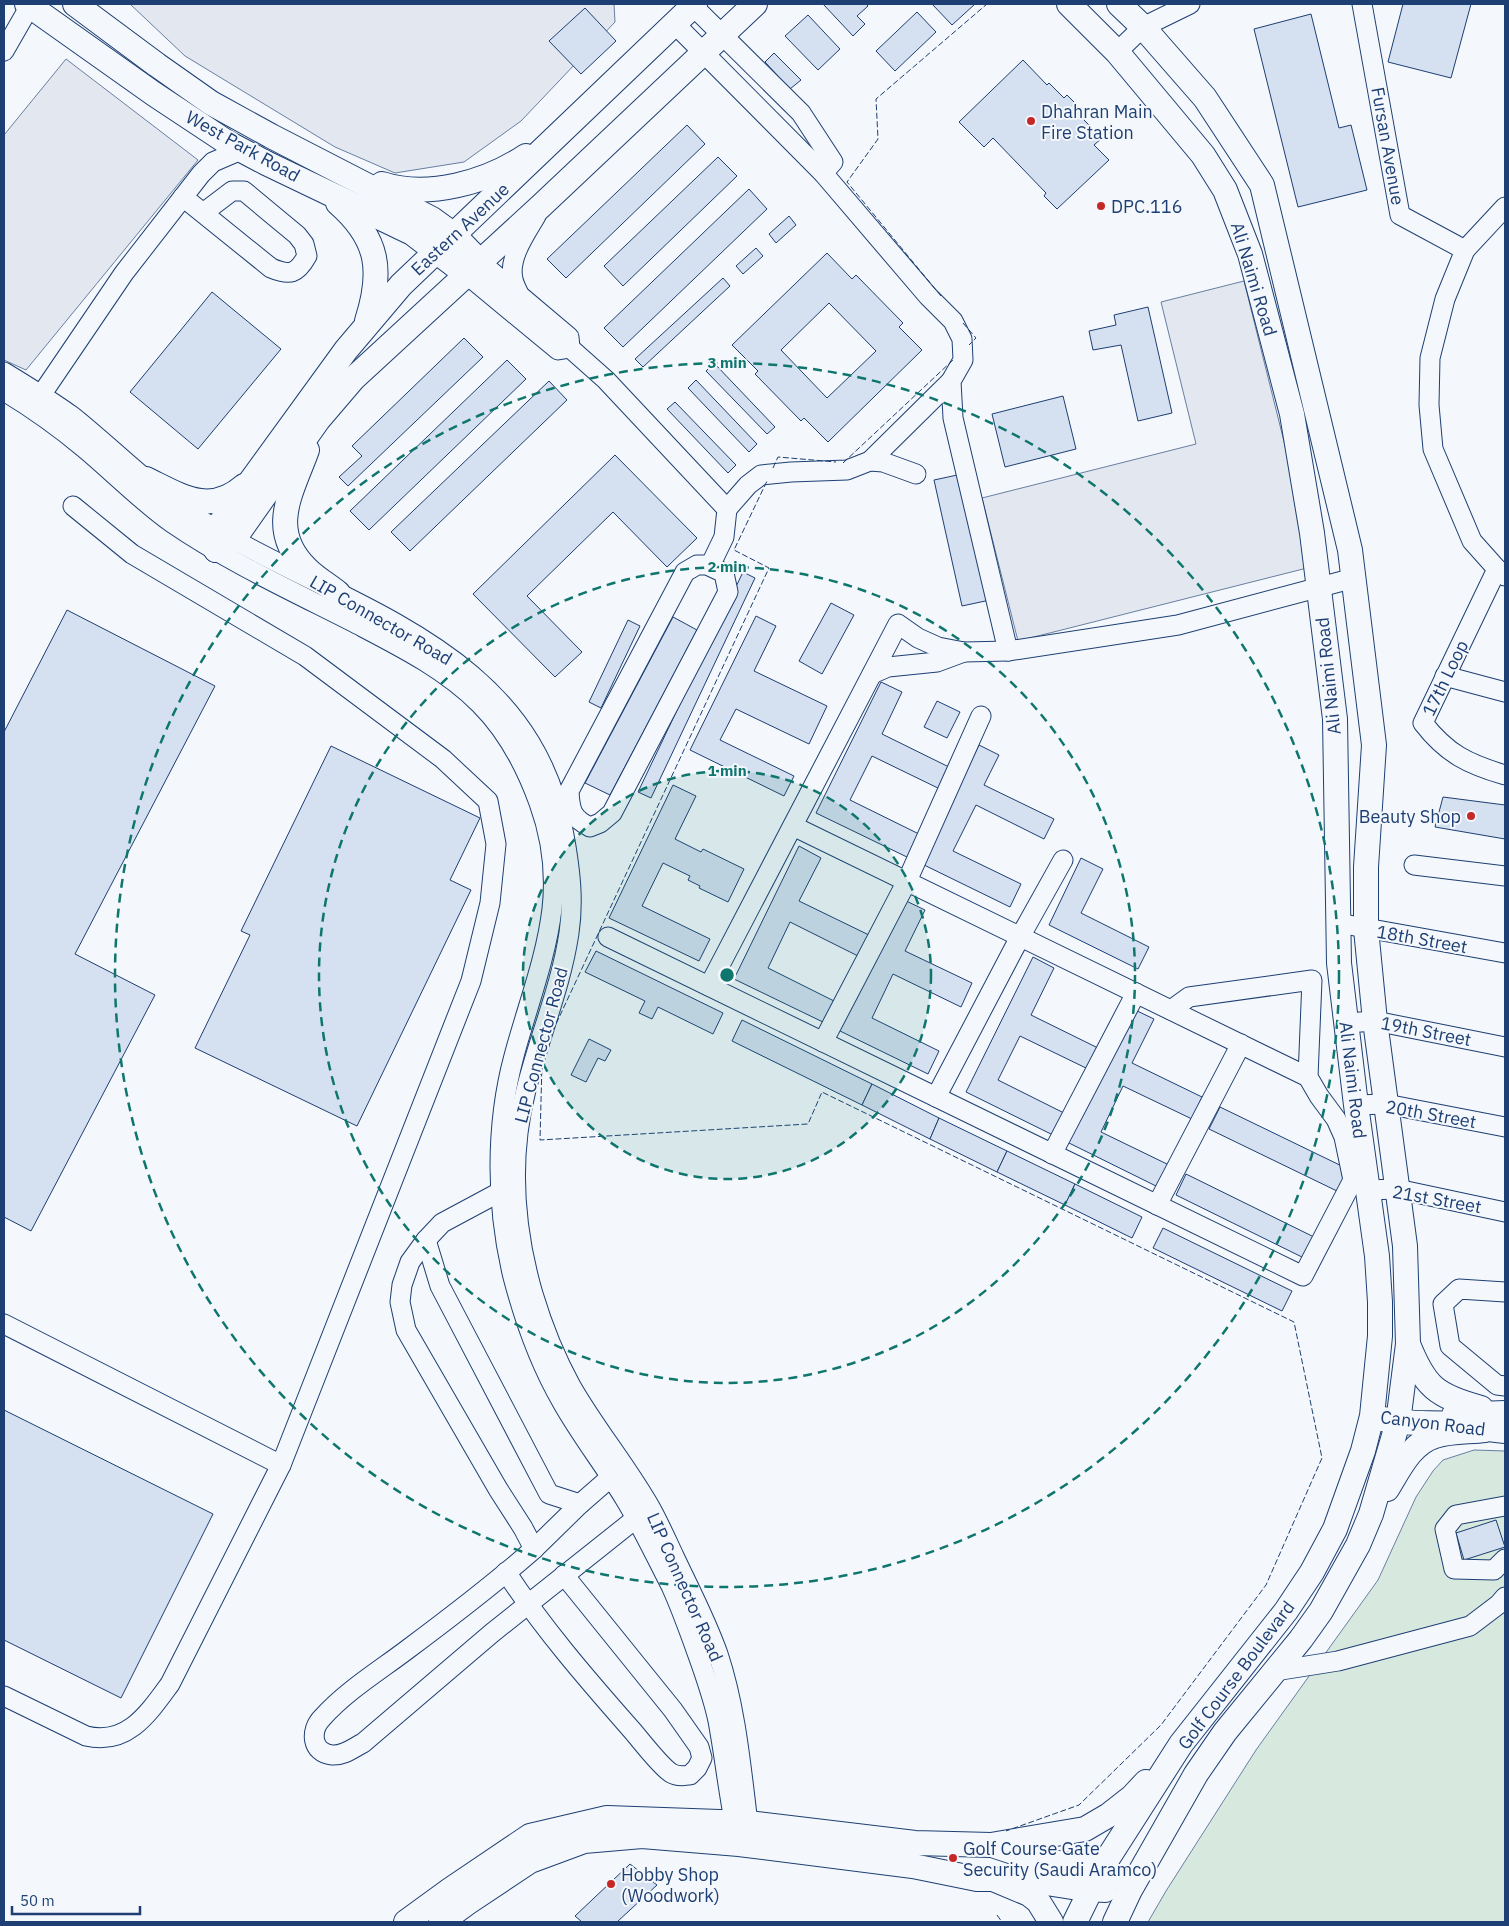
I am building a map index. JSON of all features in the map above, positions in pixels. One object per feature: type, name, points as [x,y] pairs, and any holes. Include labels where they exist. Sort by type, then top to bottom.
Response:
[{"type":"main road","name":"West Park Road","points":[[29,4],[76,40],[194,121],[241,150],[412,233],[436,250],[473,268]]},
{"type":"main road","name":"West Park Road","points":[[76,4],[157,65],[212,103],[270,136],[340,170],[432,219],[454,235],[473,268]]},
{"type":"main road","points":[[222,540],[352,379],[542,205],[755,4]]},
{"type":"main road","name":"Ali Naimi Road","points":[[1070,4],[1117,52],[1203,155],[1225,190],[1250,254],[1292,414],[1312,533],[1335,719],[1339,963],[1377,1256],[1380,1302],[1380,1336],[1372,1416]]},
{"type":"main road","name":"Ali Naimi Road","points":[[1120,4],[1143,27],[1205,98],[1262,185],[1350,550],[1374,744],[1366,867],[1366,929],[1375,1020],[1405,1246],[1408,1344],[1398,1418]]},
{"type":"main road","name":"Eastern Avenue","points":[[222,540],[253,478],[365,326],[401,285],[694,5]]},
{"type":"main road","points":[[340,170],[396,189],[423,191],[444,188],[471,182],[518,162],[561,133]]},
{"type":"main road","points":[[324,190],[354,218],[368,238],[374,259],[376,276],[374,299],[365,326]]},
{"type":"main road","points":[[318,420],[286,506],[284,522],[286,537],[294,552],[307,569],[338,593]]},
{"type":"main road","name":"Eastern Avenue","points":[[146,480],[190,500],[208,502],[226,498],[236,493],[253,478]]},
{"type":"main road","points":[[1408,1344],[1422,1376],[1443,1395],[1499,1422]]},
{"type":"main road","name":"Canyon Road","points":[[1372,1416],[1398,1418],[1456,1415],[1499,1422]]},
{"type":"main road","name":"Golf Course Boulevard","points":[[1075,1922],[1101,1869],[1181,1744],[1286,1611],[1312,1572],[1335,1529],[1342,1511],[1363,1451],[1372,1416]]},
{"type":"main road","name":"Golf Course Boulevard","points":[[1115,1922],[1130,1890],[1196,1774],[1225,1732],[1321,1611],[1358,1545],[1371,1514],[1398,1418]]},
{"type":"main road","points":[[1371,1514],[1404,1460],[1425,1440],[1436,1435],[1499,1422]]},
{"type":"main road","points":[[406,1922],[530,1836],[607,1818],[915,1843],[991,1845],[1085,1829],[1109,1815],[1132,1797],[1181,1744]]},
{"type":"main road","points":[[441,1922],[530,1861],[584,1842],[642,1836],[740,1830],[977,1879],[1027,1879],[1090,1890],[1130,1890]]},
{"type":"main road","points":[[991,1845],[1037,1860],[1101,1869],[1130,1890]]},
{"type":"main road","points":[[993,1879],[1029,1894],[1038,1901],[1051,1922]]},
{"type":"street","points":[[4,51],[29,4]]},
{"type":"street","points":[[1117,52],[1143,27],[1190,4]]},
{"type":"street","name":"Fursan Avenue","points":[[1362,4],[1400,215],[1465,250]]},
{"type":"street","points":[[694,5],[801,113],[833,162],[822,173]]},
{"type":"street","points":[[675,24],[822,173],[928,296],[953,321],[962,339],[963,360],[951,381],[870,461],[847,470],[784,472],[761,475],[748,485],[727,509],[724,537],[710,566]]},
{"type":"street","points":[[37,402],[124,273],[201,174],[213,162],[241,150]]},
{"type":"street","points":[[183,197],[202,213],[271,268],[283,273],[293,272],[301,266],[307,256],[304,244],[297,235],[244,191],[232,191],[202,213]]},
{"type":"street","points":[[520,298],[512,278],[514,262],[520,245],[542,205]]},
{"type":"street","points":[[1501,573],[1472,541],[1433,449],[1429,405],[1430,358],[1445,299],[1465,250],[1505,207]]},
{"type":"street","points":[[473,268],[520,298],[569,337],[570,348],[606,380],[727,509]]},
{"type":"street","points":[[473,268],[558,350],[570,348]]},
{"type":"street","name":"LIP Connector Road","points":[[4,372],[84,448],[170,521],[222,540],[338,593],[437,648],[489,689],[514,717],[536,751],[549,780],[560,813],[572,889],[569,931],[560,976],[524,1094],[517,1145],[508,1187]]},
{"type":"street","points":[[951,381],[953,418],[1008,651]]},
{"type":"street","name":"LIP Connector Road","points":[[4,391],[73,417],[146,480],[222,540],[453,680],[482,706],[500,727],[518,755],[533,785],[543,813],[549,840],[553,877],[552,908],[544,954],[513,1061],[506,1094],[500,1142],[508,1187],[534,1298],[570,1384],[617,1471],[690,1589],[718,1655],[735,1723],[740,1830]]},
{"type":"street","points":[[870,461],[883,462],[916,474]]},
{"type":"street","points":[[4,1696],[86,1736],[99,1739],[111,1738],[127,1732],[153,1708],[170,1684],[281,1465],[471,980],[490,903],[496,844],[488,801],[443,759],[306,656],[132,554],[73,506]]},
{"type":"street","points":[[698,565],[707,565],[724,573],[728,592],[612,813],[600,823],[590,827],[577,821],[570,807],[569,791],[685,572],[698,565]]},
{"type":"street","name":"17th Loop","points":[[1501,573],[1445,676],[1423,722],[1435,738],[1461,759],[1505,775]]},
{"type":"street","points":[[709,986],[898,624],[918,638],[938,647],[964,652],[992,653],[1178,625],[1354,578]]},
{"type":"street","points":[[872,674],[888,667],[937,662],[964,652]]},
{"type":"street","points":[[1445,676],[1505,692]]},
{"type":"street","points":[[823,1042],[907,882],[981,716]]},
{"type":"street","points":[[549,780],[569,791]]},
{"type":"street","points":[[793,826],[1308,1077]]},
{"type":"street","points":[[936,1097],[1020,936],[1063,860]]},
{"type":"street","points":[[1414,865],[1505,876]]},
{"type":"street","name":"18th Street","points":[[1338,923],[1505,953]]},
{"type":"street","points":[[608,937],[1303,1276],[1353,1180],[1344,1137],[1336,1119],[1308,1077],[1312,980],[1189,997],[1171,1010]]},
{"type":"street","points":[[1052,1154],[1136,993]]},
{"type":"street","name":"19th Street","points":[[1346,1023],[1375,1020],[1505,1047]]},
{"type":"street","points":[[1157,1205],[1241,1044]]},
{"type":"street","name":"20th Street","points":[[1356,1105],[1386,1104],[1505,1127]]},
{"type":"street","points":[[508,1187],[442,1223],[426,1240],[410,1262],[402,1285],[400,1302],[406,1330],[534,1548]]},
{"type":"street","name":"21st Street","points":[[1368,1190],[1397,1189],[1505,1212]]},
{"type":"street","points":[[426,1240],[440,1286],[549,1494],[580,1504]]},
{"type":"street","points":[[1505,1292],[1459,1289],[1444,1304],[1450,1346],[1497,1385],[1505,1386]]},
{"type":"street","points":[[4,1324],[281,1465]]},
{"type":"street","points":[[617,1471],[506,1572],[430,1633],[350,1692],[321,1718],[314,1729],[314,1742],[320,1750],[330,1755],[342,1754],[363,1743],[484,1639],[643,1513]]},
{"type":"street","points":[[1501,1568],[1454,1569],[1445,1529],[1456,1515],[1505,1506]]},
{"type":"street","points":[[506,1572],[528,1604],[603,1697],[653,1755],[671,1773],[680,1776],[690,1775],[697,1768],[702,1758],[699,1747],[672,1710],[564,1575]]},
{"type":"street","points":[[1274,1671],[1338,1661],[1470,1626],[1499,1604],[1505,1596]]},
{"type":"shaded area","points":[[130,4],[614,4],[615,22],[521,121],[464,162],[395,173],[335,147],[185,56]]},
{"type":"shaded area","points":[[66,59],[198,160],[26,370],[4,360],[4,135]]},
{"type":"shaded area","points":[[1244,281],[1315,566],[1018,641],[982,498],[1196,444],[1161,302]]},
{"type":"shaded area","points":[[1474,1450],[1505,1451],[1505,1922],[1148,1922],[1256,1750],[1378,1580],[1416,1497],[1433,1471],[1443,1460]]},
{"type":"building","points":[[823,4],[866,4],[868,6],[857,16],[865,24],[853,36]]},
{"type":"building","points":[[932,4],[975,4],[952,25]]},
{"type":"building","points":[[1403,4],[1471,4],[1451,78],[1388,62]]},
{"type":"building","points":[[585,8],[616,41],[581,74],[549,41]]},
{"type":"building","points":[[917,12],[936,32],[895,71],[876,51]]},
{"type":"building","points":[[1311,14],[1339,128],[1351,125],[1367,190],[1298,207],[1254,29]]},
{"type":"building","points":[[808,15],[840,49],[818,70],[785,36]]},
{"type":"building","points":[[774,53],[801,80],[790,89],[765,62]]},
{"type":"building","points":[[1023,60],[1047,85],[1049,83],[1064,98],[1067,95],[1088,116],[1084,120],[1102,138],[1094,145],[1109,160],[1057,209],[1044,196],[1046,193],[993,138],[984,147],[959,122]]},
{"type":"building","points":[[687,125],[705,144],[566,278],[547,259]]},
{"type":"building","points":[[718,157],[737,176],[623,286],[604,266]]},
{"type":"building","points":[[749,189],[767,209],[623,347],[604,328]]},
{"type":"building","points":[[789,216],[796,225],[776,243],[769,234]]},
{"type":"building","points":[[756,248],[763,256],[743,274],[736,266]]},
{"type":"building","points":[[827,253],[852,279],[856,275],[903,323],[899,327],[922,350],[828,442],[804,418],[801,421],[755,374],[758,371],[732,345]],"holes":[[[829,303],[876,351],[827,398],[781,350]]]},
{"type":"building","points":[[723,278],[730,286],[643,367],[635,359]]},
{"type":"building","points":[[212,292],[281,349],[198,449],[130,392]]},
{"type":"building","points":[[1148,307],[1172,413],[1138,421],[1121,345],[1093,350],[1089,331],[1116,325],[1114,315]]},
{"type":"building","points":[[464,338],[483,357],[348,486],[339,477],[362,456],[352,446]]},
{"type":"building","points":[[507,360],[526,379],[369,530],[350,511]]},
{"type":"building","points":[[714,363],[775,427],[767,434],[706,371]]},
{"type":"building","points":[[696,380],[757,444],[749,452],[688,388]]},
{"type":"building","points":[[549,381],[567,400],[410,551],[391,532]]},
{"type":"building","points":[[1063,396],[1076,449],[1005,467],[992,414]]},
{"type":"building","points":[[675,402],[736,465],[728,473],[667,409]]},
{"type":"building","points":[[615,455],[697,538],[667,567],[613,512],[527,596],[582,652],[555,677],[473,594]]},
{"type":"building","points":[[962,474],[990,600],[962,606],[934,480]]},
{"type":"building","points":[[743,572],[755,578],[651,798],[638,792]]},
{"type":"building","points":[[831,603],[854,615],[822,674],[799,661]]},
{"type":"building","points":[[67,610],[215,686],[75,954],[155,995],[31,1231],[4,1217],[4,732]]},
{"type":"building","points":[[756,616],[776,626],[754,671],[827,706],[809,744],[736,709],[720,740],[794,776],[784,796],[690,750]]},
{"type":"building","points":[[673,617],[697,630],[610,795],[585,783]]},
{"type":"building","points":[[628,620],[640,626],[601,708],[589,702]]},
{"type":"building","points":[[881,682],[902,692],[882,734],[953,769],[942,790],[872,756],[850,800],[921,835],[909,858],[816,813]]},
{"type":"building","points":[[937,701],[960,712],[947,738],[924,727]]},
{"type":"building","points":[[979,745],[999,755],[984,785],[1054,819],[1044,839],[976,805],[953,851],[1021,884],[1010,907],[920,863]]},
{"type":"building","points":[[331,746],[480,818],[450,880],[471,890],[357,1126],[195,1048],[250,935],[241,931]]},
{"type":"building","points":[[673,785],[696,796],[675,839],[701,852],[703,849],[744,869],[728,902],[699,888],[700,886],[688,880],[690,876],[663,863],[642,906],[710,939],[699,961],[609,918]]},
{"type":"building","name":"Beauty Shop","points":[[1443,797],[1505,805],[1505,839],[1435,827]]},
{"type":"building","points":[[799,846],[821,858],[799,901],[871,936],[860,957],[790,922],[768,968],[838,1003],[827,1024],[734,979]]},
{"type":"building","points":[[1081,858],[1103,869],[1081,913],[1149,947],[1138,969],[1049,925]]},
{"type":"building","points":[[902,899],[925,910],[905,951],[972,983],[961,1007],[893,974],[872,1018],[939,1051],[928,1074],[838,1030]]},
{"type":"building","points":[[596,951],[723,1013],[713,1034],[658,1007],[652,1019],[639,1013],[645,1001],[585,972]]},
{"type":"building","points":[[1033,957],[1054,968],[1031,1015],[1098,1048],[1088,1069],[1020,1036],[998,1080],[1066,1114],[1055,1136],[966,1092]]},
{"type":"building","points":[[1133,1009],[1154,1019],[1132,1063],[1202,1097],[1192,1119],[1123,1086],[1101,1132],[1169,1165],[1158,1187],[1067,1142]]},
{"type":"building","points":[[742,1020],[872,1084],[862,1105],[732,1041]]},
{"type":"building","points":[[589,1039],[611,1050],[605,1061],[598,1058],[586,1082],[571,1075]]},
{"type":"building","points":[[872,1084],[939,1118],[930,1139],[862,1105]]},
{"type":"building","points":[[1220,1107],[1350,1170],[1339,1192],[1209,1129]]},
{"type":"building","points":[[939,1118],[1007,1151],[997,1172],[930,1139]]},
{"type":"building","points":[[1007,1151],[1075,1184],[1065,1205],[997,1172]]},
{"type":"building","points":[[1186,1174],[1316,1238],[1306,1259],[1176,1195]]},
{"type":"building","points":[[1075,1184],[1142,1217],[1132,1238],[1065,1205]]},
{"type":"building","points":[[1163,1228],[1292,1291],[1282,1311],[1153,1248]]},
{"type":"building","points":[[4,1410],[213,1514],[121,1698],[4,1640]]},
{"type":"building","points":[[1496,1520],[1505,1547],[1464,1560],[1456,1533]]},
{"type":"building","points":[[630,1864],[657,1885],[617,1922],[582,1922],[575,1916]]},
{"type":"fence","points":[[941,296],[847,182],[878,139],[876,99],[987,4]]},
{"type":"fence","points":[[963,323],[976,338],[969,345]]},
{"type":"fence","points":[[843,463],[953,360]]},
{"type":"fence","points":[[773,468],[778,457],[836,462]]},
{"type":"fence","points":[[549,1039],[769,568],[734,550],[767,481]]},
{"type":"fence","points":[[542,1062],[540,1140],[808,1124],[822,1092],[1294,1322],[1322,1458],[1266,1585],[1161,1725],[1079,1805],[1006,1831]]},
{"type":"fence","points":[[997,1915],[1002,1922]]},
{"type":"place","name":"Dhahran Main Fire Station","points":[[1031,121]]},
{"type":"place","name":"DPC.116","points":[[1101,206]]},
{"type":"place","name":"Beauty Shop","points":[[1471,816]]},
{"type":"place","name":"Golf Course Gate Security (Saudi Aramco)","points":[[953,1858]]},
{"type":"place","name":"Hobby Shop (Woodwork)","points":[[611,1884]]}]
